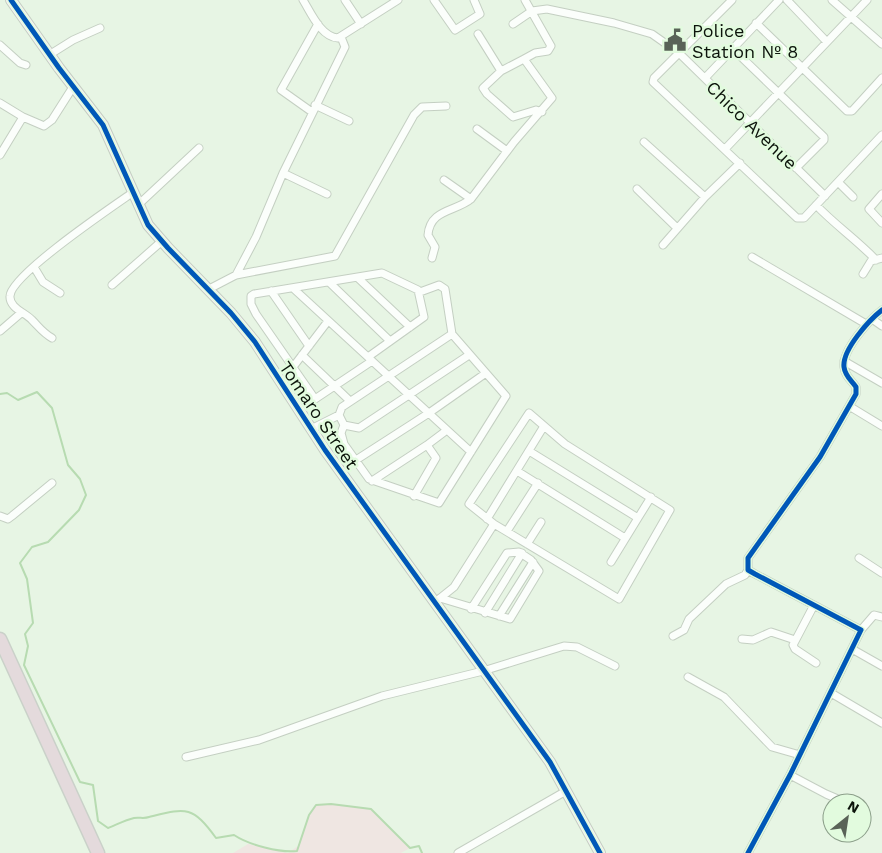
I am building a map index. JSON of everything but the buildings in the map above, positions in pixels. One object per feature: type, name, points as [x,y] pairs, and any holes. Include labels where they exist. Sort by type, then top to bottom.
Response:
[{"type":"highway","points":[[0,638],[93,853]]},
{"type":"highway","points":[[0,650],[98,853]]},
{"type":"street","points":[[304,0],[318,24],[333,38],[341,37],[398,0]]},
{"type":"street","points":[[344,0],[360,24]]},
{"type":"street","points":[[434,0],[455,30],[480,14],[474,0]]},
{"type":"street","points":[[524,0],[532,11],[551,48],[501,71],[483,88],[487,94],[513,117],[536,110],[542,112]]},
{"type":"street","points":[[732,0],[654,78],[653,82],[800,219],[825,196],[882,135]]},
{"type":"street","points":[[705,78],[779,0]]},
{"type":"street","points":[[787,0],[827,42]]},
{"type":"street","points":[[832,0],[882,44]]},
{"type":"street","points":[[724,149],[867,0]]},
{"type":"street","name":"Tomaro Street","points":[[14,1],[49,55],[103,125],[132,193],[148,224],[162,242],[209,289],[255,342],[311,429],[437,600],[483,671],[550,762],[600,853]]},
{"type":"street","name":"Chico Avenue","points":[[532,11],[547,9],[614,23],[652,34],[679,53],[825,196]]},
{"type":"street","points":[[514,24],[532,11]]},
{"type":"street","points":[[756,23],[849,112],[882,78]]},
{"type":"street","points":[[318,24],[281,90],[314,108],[348,122]]},
{"type":"street","points":[[49,55],[73,40],[100,28]]},
{"type":"street","points":[[478,34],[501,71]]},
{"type":"street","points":[[236,275],[256,237],[283,173],[314,108],[345,47],[341,37]]},
{"type":"street","points":[[0,45],[20,63],[26,65]]},
{"type":"street","points":[[732,49],[780,92],[824,137],[824,140],[796,168]]},
{"type":"street","points":[[432,258],[435,247],[428,234],[433,218],[471,199],[552,98],[551,94],[524,59]]},
{"type":"street","points":[[0,103],[22,118],[44,126],[52,120],[73,86]]},
{"type":"street","points":[[209,289],[236,275],[335,256],[414,115],[422,107],[446,106]]},
{"type":"street","points":[[0,155],[22,118]]},
{"type":"street","points":[[477,129],[507,152]]},
{"type":"street","points":[[644,142],[705,197]]},
{"type":"street","points":[[138,205],[199,148]]},
{"type":"street","points":[[663,245],[705,197],[740,163]]},
{"type":"street","points":[[283,173],[327,194]]},
{"type":"street","points":[[444,180],[471,199]]},
{"type":"street","points":[[838,182],[853,197]]},
{"type":"street","points":[[637,189],[677,228]]},
{"type":"street","points":[[52,338],[42,332],[32,319],[21,313],[10,298],[10,293],[23,275],[69,238],[132,193]]},
{"type":"street","points":[[882,194],[870,209],[882,223]]},
{"type":"street","points":[[816,205],[834,223],[879,259],[868,264],[863,274]]},
{"type":"street","points":[[112,285],[162,242]]},
{"type":"street","points":[[752,257],[869,321],[882,326]]},
{"type":"street","points":[[34,267],[43,282],[60,293]]},
{"type":"street","points":[[420,292],[425,314],[336,387],[315,399],[264,327],[252,304],[251,296],[382,273],[420,292],[439,285],[446,289],[452,334],[506,396],[441,502],[436,503],[372,481],[342,439],[341,433],[344,425],[339,415],[339,410],[452,334]]},
{"type":"street","points":[[358,278],[410,327]]},
{"type":"street","points":[[330,283],[390,341]]},
{"type":"street","points":[[294,289],[471,452]]},
{"type":"street","points":[[271,291],[309,346]]},
{"type":"street","points":[[673,636],[684,630],[689,619],[719,593],[726,584],[745,575],[748,570],[747,565],[751,553],[820,457],[849,406],[856,390],[845,373],[844,361],[869,321],[882,310]]},
{"type":"street","points":[[0,331],[21,313]]},
{"type":"street","points":[[293,367],[328,321]]},
{"type":"street","points":[[344,425],[359,428],[469,354]]},
{"type":"street","points":[[302,355],[350,401]]},
{"type":"street","points":[[844,361],[882,383]]},
{"type":"street","points":[[356,460],[429,413],[486,373]]},
{"type":"street","points":[[849,406],[882,426]]},
{"type":"street","points":[[526,414],[532,414],[544,426],[566,444],[669,507],[669,514],[619,599],[494,524],[470,507],[470,501],[526,414]]},
{"type":"street","points":[[311,429],[339,415]]},
{"type":"street","points":[[487,519],[544,426]]},
{"type":"street","points":[[372,481],[447,430]]},
{"type":"street","points":[[414,496],[436,458],[427,445]]},
{"type":"street","points":[[530,451],[638,518]]},
{"type":"street","points":[[517,471],[625,538]]},
{"type":"street","points":[[0,516],[8,519],[52,482]]},
{"type":"street","points":[[507,531],[538,484]]},
{"type":"street","points":[[611,562],[652,497]]},
{"type":"street","points":[[527,544],[541,522]]},
{"type":"street","points":[[437,600],[454,587],[494,524]]},
{"type":"street","points":[[437,600],[510,619],[538,571],[533,562],[515,550],[507,552],[472,609]]},
{"type":"street","points":[[485,613],[522,553]]},
{"type":"street","points":[[859,558],[882,573]]},
{"type":"street","points":[[499,616],[533,562]]},
{"type":"street","points":[[748,570],[861,630]]},
{"type":"street","points":[[814,605],[793,645],[795,649],[816,663]]},
{"type":"street","points":[[748,853],[790,775],[861,630],[874,615],[882,617]]},
{"type":"street","points":[[742,639],[753,640],[771,632],[795,640]]},
{"type":"street","points":[[186,757],[259,740],[382,696],[483,671],[564,646],[577,647],[615,666]]},
{"type":"street","points":[[852,649],[882,666]]},
{"type":"street","points":[[688,677],[724,697],[772,747],[800,755]]},
{"type":"street","points":[[830,693],[882,723]]},
{"type":"street","points":[[790,775],[824,793]]},
{"type":"street","points":[[458,853],[566,791]]},
{"type":"shaded area","points":[[331,804],[371,809],[410,848],[401,853],[288,853],[298,846],[309,815],[316,805]]},
{"type":"shaded area","points":[[248,844],[288,853],[233,853]]},
{"type":"waterway","points":[[0,394],[7,393],[18,400],[37,392],[52,408],[68,465],[80,479],[86,495],[79,510],[48,542],[32,547],[20,563],[27,579],[33,623],[25,634],[28,646],[24,665],[80,782],[93,785],[98,821],[108,828],[134,818],[147,818],[180,811],[187,812],[194,814],[201,820],[216,838],[234,835],[265,848],[297,851],[309,815],[316,805],[331,804],[371,809],[410,848],[419,846],[422,853]]},
{"type":"cycle path","points":[[11,0],[59,68],[103,125],[148,225],[231,313],[255,342],[325,450],[550,762],[600,853]]},
{"type":"cycle path","points":[[748,853],[790,775],[861,630],[748,570],[748,558],[820,457],[856,394],[856,387],[847,375],[844,367],[847,352],[857,336],[882,310]]},
{"type":"place","name":"Police Station № 8","points":[[675,40]]}]
